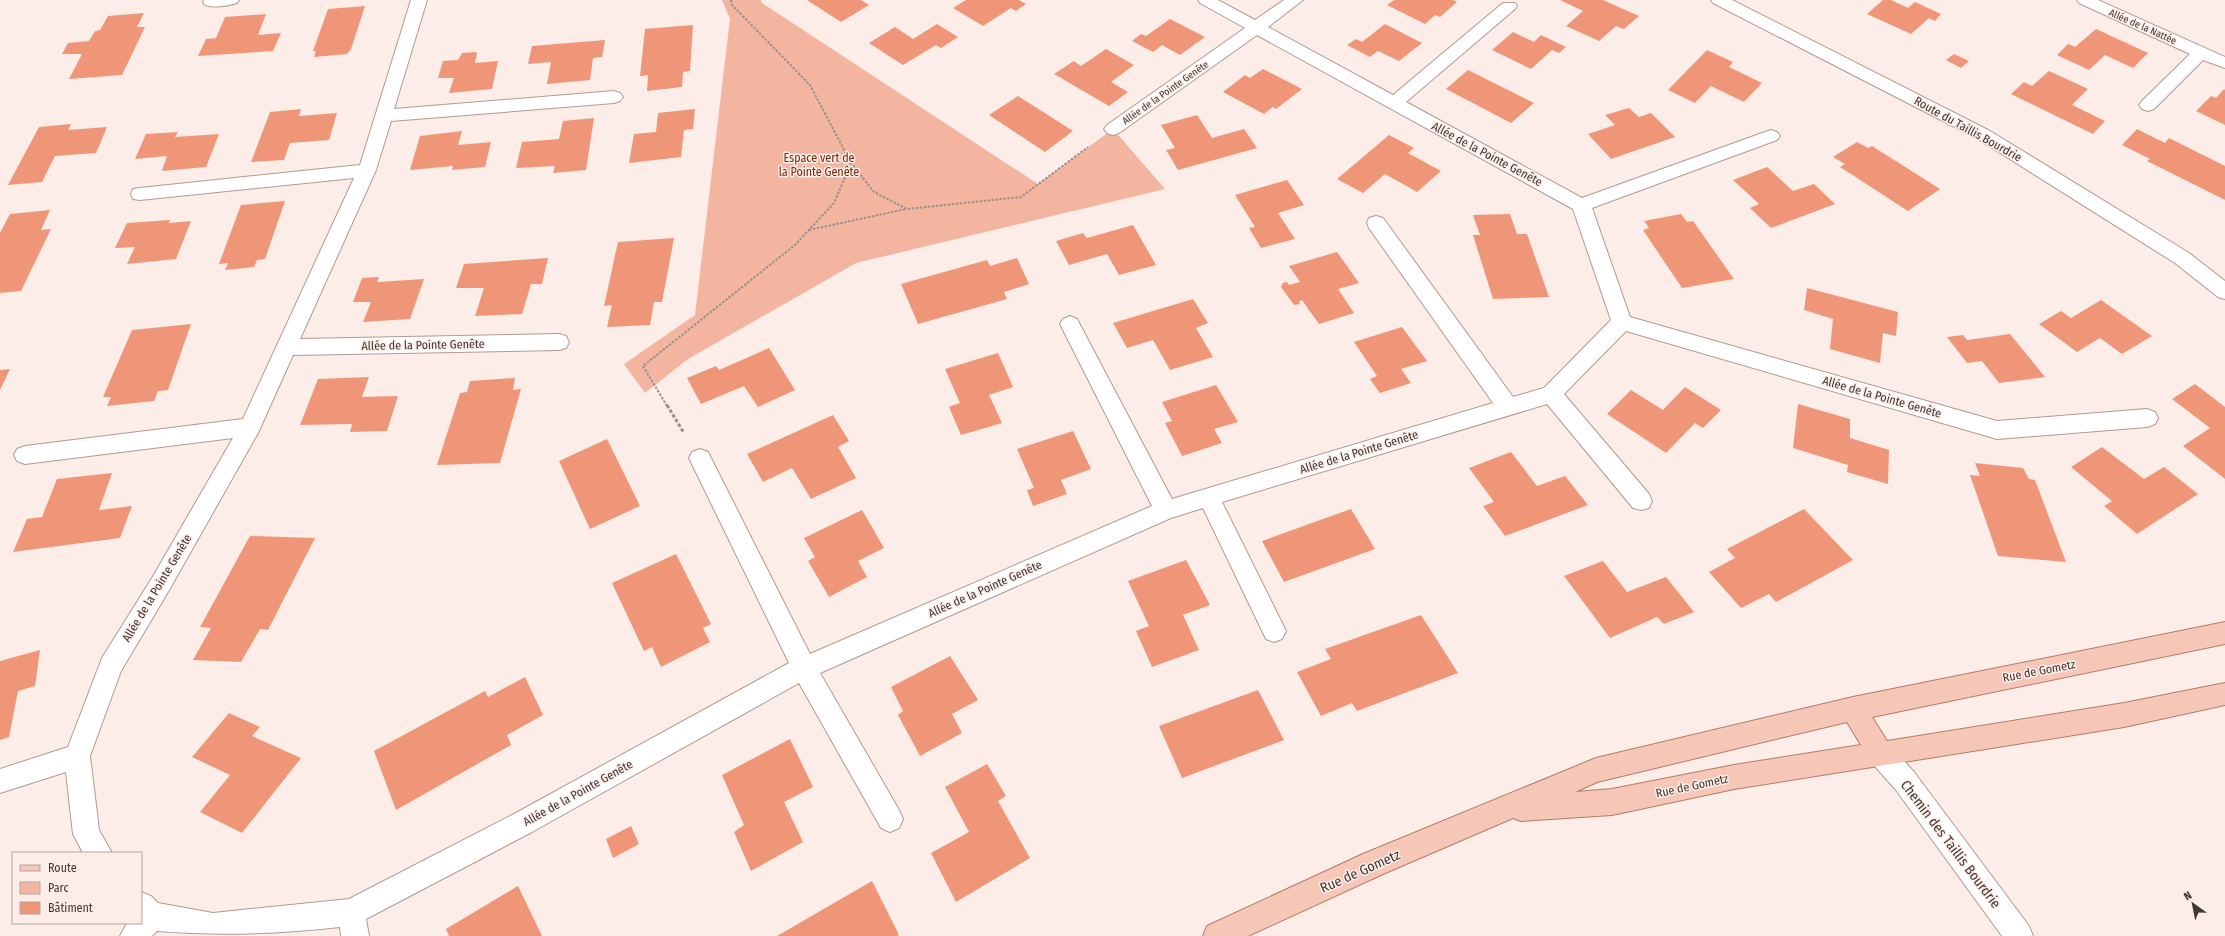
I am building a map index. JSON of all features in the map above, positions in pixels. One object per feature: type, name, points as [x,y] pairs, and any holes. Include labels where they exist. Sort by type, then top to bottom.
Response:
[{"type":"main road","name":"Rue de Gometz","points":[[1217,936],[1373,864],[1596,770],[1853,709],[2225,633]]},
{"type":"main road","name":"Rue de Gometz","points":[[1504,809],[1612,802],[1734,777],[2124,715],[2225,694]]},
{"type":"main road","points":[[1853,709],[1880,753]]},
{"type":"street","points":[[211,2],[231,0]]},
{"type":"street","name":"Allée de la Pointe Genête","points":[[98,852],[86,834],[77,756],[111,666],[160,585],[250,427],[367,170],[419,0]]},
{"type":"street","name":"Allée de la Pointe Genête","points":[[1206,0],[1256,26],[1393,104],[1580,205]]},
{"type":"street","name":"Allée de la Pointe Genête","points":[[1113,129],[1256,26],[1295,0]]},
{"type":"street","name":"Route du Taillis Bourdrie","points":[[1718,0],[1984,135],[2182,258],[2225,292]]},
{"type":"street","name":"Allée de la Nattée","points":[[2085,0],[2225,63]]},
{"type":"street","points":[[1393,104],[1509,6]]},
{"type":"street","points":[[2148,105],[2201,52]]},
{"type":"street","points":[[384,116],[614,96]]},
{"type":"street","points":[[1622,322],[1580,205],[1771,136]]},
{"type":"street","points":[[140,194],[367,170]]},
{"type":"street","points":[[1376,223],[1508,407]]},
{"type":"street","name":"Allée de la Pointe Genête","points":[[142,919],[213,927],[353,924],[523,823],[804,668],[1166,510],[1551,394],[1622,322],[1997,430],[2147,418]]},
{"type":"street","points":[[1070,324],[1166,510]]},
{"type":"street","name":"Allée de la Pointe Genête","points":[[286,348],[559,342]]},
{"type":"street","points":[[1551,394],[1640,501]]},
{"type":"street","points":[[25,455],[250,427]]},
{"type":"street","points":[[700,458],[804,668],[890,820]]},
{"type":"street","points":[[1209,498],[1274,631]]},
{"type":"street","name":"Chemin des Taillis Bourdrie","points":[[1880,753],[1905,781],[2019,936]]},
{"type":"street","points":[[0,781],[77,756]]},
{"type":"path","points":[[731,0],[732,4],[810,85],[851,163],[874,192],[907,209]]},
{"type":"path","points":[[809,230],[907,209],[1020,197],[1113,129]]},
{"type":"path","points":[[700,458],[643,366],[795,245],[834,202],[851,163]]},
{"type":"green space","name":"Espace vert de la Pointe Genête","points":[[722,0],[761,0],[762,3],[1038,184],[1113,129],[1165,189],[856,263],[688,359],[645,393],[624,364],[695,315],[730,19]]},
{"type":"building","points":[[807,0],[861,0],[869,5],[841,22]]},
{"type":"building","points":[[966,0],[1019,0],[1026,4],[1016,11],[1011,8],[983,26],[953,8]]},
{"type":"building","points":[[1394,0],[1453,0],[1457,2],[1440,17],[1435,15],[1425,24],[1387,5]]},
{"type":"building","points":[[1560,0],[1603,0],[1639,16],[1624,29],[1616,26],[1599,41],[1566,26],[1583,11]]},
{"type":"building","points":[[1883,0],[1891,0],[1908,8],[1915,2],[1941,14],[1935,21],[1929,18],[1911,34],[1867,14]]},
{"type":"building","points":[[365,6],[351,49],[347,54],[314,57],[316,51],[313,51],[328,9]]},
{"type":"building","points":[[144,13],[137,27],[145,27],[122,75],[69,79],[82,54],[62,54],[68,43],[89,41],[95,31],[100,30],[108,16]]},
{"type":"building","points":[[266,14],[258,35],[281,33],[273,51],[198,56],[206,39],[216,38],[225,17]]},
{"type":"building","points":[[1170,19],[1205,37],[1180,55],[1162,45],[1153,52],[1132,41],[1141,34],[1146,36]]},
{"type":"building","points":[[937,24],[958,37],[941,48],[936,45],[903,65],[869,43],[895,27],[913,39]]},
{"type":"building","points":[[1385,24],[1422,43],[1399,61],[1378,51],[1370,57],[1347,45],[1356,39],[1362,42]]},
{"type":"building","points":[[693,25],[690,71],[683,72],[682,87],[647,91],[648,75],[640,76],[645,29]]},
{"type":"building","points":[[2096,29],[2148,53],[2133,68],[2105,55],[2089,70],[2057,55],[2068,44],[2075,47]]},
{"type":"building","points":[[1513,32],[1534,42],[1541,35],[1566,47],[1559,53],[1552,50],[1531,69],[1492,50]]},
{"type":"building","points":[[605,40],[602,57],[593,58],[590,80],[547,84],[551,62],[528,64],[532,46]]},
{"type":"building","points":[[1106,49],[1134,65],[1111,82],[1128,92],[1109,106],[1054,74],[1074,61],[1081,66]]},
{"type":"building","points":[[1707,50],[1733,62],[1729,67],[1762,83],[1744,102],[1711,86],[1695,103],[1668,90]]},
{"type":"building","points":[[462,53],[477,53],[475,63],[498,61],[492,89],[449,93],[454,78],[438,78],[443,61],[458,60]]},
{"type":"building","points":[[1954,54],[1969,61],[1961,68],[1946,60]]},
{"type":"building","points":[[1263,69],[1302,89],[1276,109],[1273,107],[1264,114],[1223,92],[1245,75],[1250,78]]},
{"type":"building","points":[[1468,70],[1534,103],[1511,123],[1446,89]]},
{"type":"building","points":[[2049,71],[2088,89],[2072,105],[2105,121],[2093,134],[2011,94],[2024,82],[2032,86]]},
{"type":"building","points":[[2224,89],[2225,125],[2196,111],[2211,96],[2216,98]]},
{"type":"building","points":[[1018,96],[1073,131],[1045,152],[989,115]]},
{"type":"building","points":[[1629,108],[1639,117],[1651,113],[1675,137],[1611,159],[1588,134],[1615,125],[1605,115]]},
{"type":"building","points":[[301,109],[299,116],[337,113],[329,140],[290,143],[284,160],[251,162],[270,112]]},
{"type":"building","points":[[695,109],[693,129],[684,130],[681,157],[629,163],[634,134],[656,132],[658,113]]},
{"type":"building","points":[[1197,115],[1212,138],[1244,129],[1257,148],[1178,170],[1166,150],[1175,148],[1161,125]]},
{"type":"building","points":[[594,118],[586,170],[553,173],[555,166],[516,168],[522,142],[559,139],[563,121]]},
{"type":"building","points":[[71,124],[68,130],[107,127],[96,153],[55,156],[42,182],[8,185],[39,127]]},
{"type":"building","points":[[2137,129],[2165,143],[2169,138],[2225,166],[2225,200],[2147,161],[2150,159],[2122,145]]},
{"type":"building","points":[[462,131],[458,145],[491,142],[485,167],[452,170],[453,166],[410,170],[420,136]]},
{"type":"building","points":[[178,132],[175,137],[219,134],[206,167],[162,171],[167,156],[135,159],[146,134]]},
{"type":"building","points":[[1389,135],[1414,148],[1408,153],[1441,171],[1417,192],[1385,174],[1363,193],[1337,179]]},
{"type":"building","points":[[1857,142],[1868,148],[1872,146],[1940,189],[1908,211],[1840,167],[1845,164],[1833,157]]},
{"type":"building","points":[[1767,167],[1793,191],[1814,184],[1835,204],[1771,228],[1750,208],[1759,204],[1733,180]]},
{"type":"building","points":[[1287,180],[1304,205],[1278,213],[1295,239],[1261,248],[1249,228],[1255,227],[1235,195]]},
{"type":"building","points":[[285,201],[265,259],[257,260],[254,267],[225,270],[228,263],[219,264],[241,205]]},
{"type":"building","points":[[50,210],[41,230],[51,229],[21,291],[0,293],[0,233],[10,214]]},
{"type":"building","points":[[1510,214],[1517,234],[1527,234],[1549,297],[1493,299],[1473,235],[1480,235],[1473,215]]},
{"type":"building","points":[[1681,214],[1687,222],[1693,221],[1734,279],[1682,288],[1643,230],[1649,228],[1644,221]]},
{"type":"building","points":[[170,220],[169,223],[191,221],[176,259],[127,264],[135,247],[115,248],[127,223]]},
{"type":"building","points":[[1133,225],[1156,265],[1119,275],[1107,254],[1069,265],[1056,241],[1083,233],[1087,238]]},
{"type":"building","points":[[674,238],[662,302],[654,302],[650,325],[607,327],[612,305],[604,306],[618,242]]},
{"type":"building","points":[[1337,252],[1359,283],[1338,289],[1354,313],[1319,324],[1302,300],[1299,302],[1300,304],[1294,305],[1281,287],[1283,283],[1287,282],[1289,285],[1300,282],[1289,266]]},
{"type":"building","points":[[548,258],[542,284],[531,284],[522,314],[475,316],[484,288],[456,288],[464,264]]},
{"type":"building","points":[[1017,258],[1029,284],[1004,292],[1007,299],[918,324],[901,284],[987,260],[990,266]]},
{"type":"building","points":[[379,277],[377,282],[424,279],[410,319],[363,322],[371,302],[353,302],[362,278]]},
{"type":"building","points":[[1807,288],[1898,312],[1896,336],[1883,333],[1880,363],[1830,349],[1833,319],[1804,310]]},
{"type":"building","points":[[1193,299],[1208,323],[1196,328],[1213,357],[1170,370],[1153,340],[1127,348],[1113,323]]},
{"type":"building","points":[[2101,300],[2152,336],[2122,354],[2100,338],[2077,352],[2039,324],[2061,311],[2071,318]]},
{"type":"building","points":[[191,324],[168,390],[158,391],[154,401],[107,406],[111,397],[103,397],[132,330]]},
{"type":"building","points":[[1402,327],[1427,361],[1401,369],[1411,383],[1380,393],[1370,379],[1377,376],[1354,342]]},
{"type":"building","points":[[2010,334],[2045,377],[1999,383],[1982,361],[1967,363],[1947,337],[1963,335],[1967,340]]},
{"type":"building","points":[[769,348],[795,390],[758,407],[744,386],[701,404],[687,378],[716,366],[719,370]]},
{"type":"building","points":[[998,353],[1013,387],[989,395],[1002,423],[961,435],[949,407],[960,403],[945,369]]},
{"type":"building","points":[[10,369],[0,390],[0,370]]},
{"type":"building","points":[[369,377],[362,397],[398,396],[387,431],[350,432],[352,424],[300,425],[318,379]]},
{"type":"building","points":[[515,378],[513,390],[521,389],[500,463],[437,465],[460,393],[467,392],[470,381]]},
{"type":"building","points":[[2195,384],[2225,407],[2225,479],[2183,446],[2210,428],[2172,399]]},
{"type":"building","points":[[1216,385],[1238,422],[1214,429],[1222,443],[1182,456],[1165,423],[1172,421],[1162,402]]},
{"type":"building","points":[[1685,387],[1721,410],[1703,428],[1695,423],[1666,453],[1607,414],[1631,390],[1663,410]]},
{"type":"building","points":[[1798,404],[1850,419],[1850,438],[1889,450],[1888,484],[1847,472],[1848,465],[1793,448]]},
{"type":"building","points":[[833,415],[849,441],[838,447],[856,478],[811,499],[792,468],[763,482],[747,454]]},
{"type":"building","points":[[1073,431],[1091,469],[1061,480],[1067,494],[1033,506],[1027,490],[1034,488],[1017,449]]},
{"type":"building","points":[[607,439],[640,506],[590,529],[559,461]]},
{"type":"building","points":[[2102,447],[2144,479],[2164,467],[2198,494],[2137,534],[2104,506],[2112,501],[2071,467]]},
{"type":"building","points":[[1511,452],[1537,486],[1565,476],[1588,505],[1505,536],[1483,506],[1494,502],[1469,468]]},
{"type":"building","points":[[1975,463],[2023,468],[2029,479],[2035,480],[2066,562],[1998,556],[1970,475],[1980,476]]},
{"type":"building","points":[[112,473],[99,510],[132,506],[120,538],[13,552],[27,519],[42,517],[57,479]]},
{"type":"building","points":[[1351,509],[1375,549],[1284,582],[1262,541]]},
{"type":"building","points":[[1804,509],[1853,560],[1776,602],[1769,594],[1741,608],[1709,572],[1735,558],[1727,549]]},
{"type":"building","points":[[862,510],[884,548],[858,561],[867,577],[829,597],[808,561],[815,557],[804,538]]},
{"type":"building","points":[[250,536],[315,538],[268,630],[260,629],[241,662],[193,660],[211,628],[200,627]]},
{"type":"building","points":[[676,554],[711,624],[703,628],[710,642],[661,667],[652,647],[644,651],[612,583]]},
{"type":"building","points":[[1186,560],[1210,605],[1183,615],[1199,650],[1152,667],[1136,631],[1149,626],[1128,581]]},
{"type":"building","points":[[1603,561],[1627,592],[1666,577],[1694,612],[1664,624],[1657,617],[1610,638],[1564,576]]},
{"type":"building","points":[[1421,615],[1458,673],[1357,711],[1352,703],[1321,716],[1297,672],[1331,659],[1325,649]]},
{"type":"building","points":[[40,650],[35,686],[18,691],[9,737],[0,740],[0,661]]},
{"type":"building","points":[[950,656],[978,700],[952,714],[962,733],[920,756],[898,715],[903,711],[891,687]]},
{"type":"building","points":[[525,677],[543,715],[507,735],[511,745],[396,810],[374,751],[485,691],[488,697]]},
{"type":"building","points":[[1258,690],[1284,740],[1182,778],[1159,726]]},
{"type":"building","points":[[229,713],[260,727],[252,736],[301,758],[242,833],[200,812],[230,775],[192,757]]},
{"type":"building","points":[[790,739],[813,787],[784,802],[803,842],[751,871],[734,832],[744,825],[722,775]]},
{"type":"building","points":[[987,764],[1006,796],[998,801],[1030,858],[956,902],[931,853],[969,832],[945,787]]},
{"type":"building","points":[[631,826],[639,844],[613,858],[606,839]]},
{"type":"building","points":[[872,881],[899,935],[777,936]]},
{"type":"building","points":[[518,886],[542,936],[449,936],[446,929]]}]
